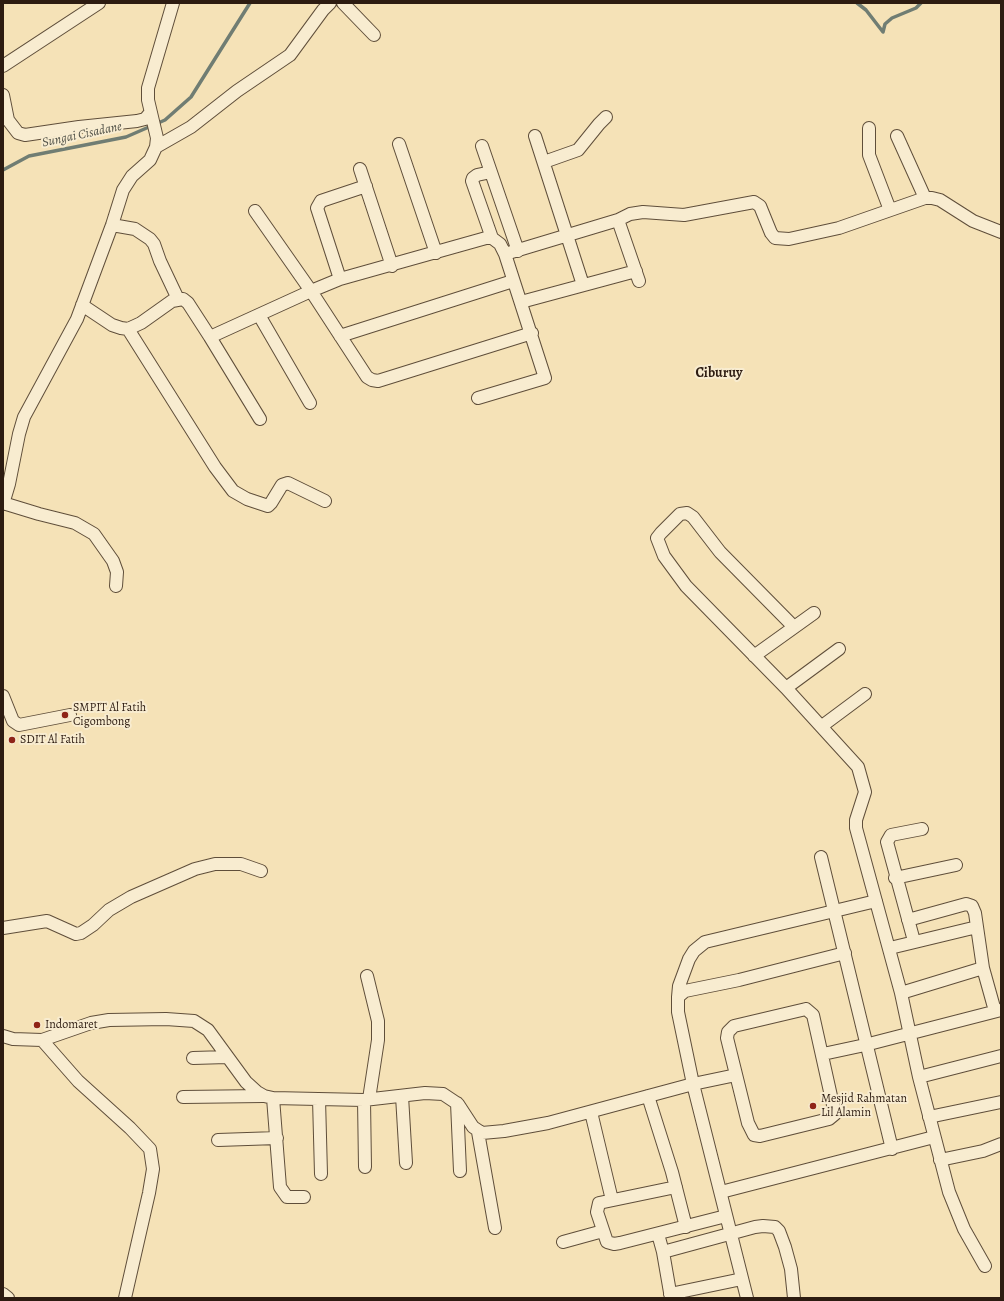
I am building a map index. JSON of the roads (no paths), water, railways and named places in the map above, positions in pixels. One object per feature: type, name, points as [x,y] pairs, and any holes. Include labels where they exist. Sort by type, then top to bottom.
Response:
[{"type":"street","points":[[3,66],[99,3]]},
{"type":"street","points":[[116,586],[117,572],[113,561],[94,534],[75,523],[38,514],[3,503],[24,417],[71,331],[112,225],[123,190],[132,176],[150,160],[157,142],[148,100],[148,88],[173,3]]},
{"type":"street","points":[[157,142],[191,127],[237,91],[290,55],[322,10],[330,3]]},
{"type":"street","points":[[343,3],[374,35]]},
{"type":"street","points":[[3,95],[8,120],[18,133],[25,135],[79,127],[137,121],[145,119],[151,114]]},
{"type":"street","points":[[544,162],[578,150],[606,117]]},
{"type":"street","points":[[869,128],[869,155],[890,210]]},
{"type":"street","points":[[535,136],[583,285]]},
{"type":"street","points":[[897,136],[925,198]]},
{"type":"street","points":[[399,144],[436,253]]},
{"type":"street","points":[[482,146],[518,250]]},
{"type":"street","points":[[360,169],[392,266]]},
{"type":"street","points":[[478,398],[544,380],[546,376],[505,254],[500,244],[492,238],[472,181],[477,175],[491,172]]},
{"type":"street","points":[[340,279],[316,208],[321,201],[366,186]]},
{"type":"street","points":[[505,254],[618,220],[630,214],[643,212],[684,215],[754,202],[760,206],[771,233],[775,238],[780,240],[839,228],[925,198],[940,200],[973,221],[1001,232]]},
{"type":"street","points":[[255,211],[311,291],[367,377],[372,380],[378,381],[532,333]]},
{"type":"street","points":[[521,302],[583,285],[638,276],[618,220]]},
{"type":"street","points":[[112,225],[135,229],[150,238],[178,299]]},
{"type":"street","points":[[210,337],[340,279],[392,266],[486,238],[492,238]]},
{"type":"street","points":[[340,336],[513,281]]},
{"type":"street","points":[[82,305],[112,325],[128,329],[141,323],[178,299],[188,303],[260,419]]},
{"type":"street","points":[[259,315],[310,403]]},
{"type":"street","points":[[128,329],[215,467],[233,491],[247,499],[268,506],[282,486],[288,483],[325,501]]},
{"type":"street","points":[[794,627],[720,552],[693,517],[687,513],[680,514],[658,538],[664,556],[686,586],[852,758],[862,776],[865,792],[856,820],[856,828],[890,948],[940,1160],[957,1214],[985,1266]]},
{"type":"street","points":[[754,656],[814,613]]},
{"type":"street","points":[[786,688],[839,649]]},
{"type":"street","points":[[822,726],[865,694]]},
{"type":"street","points":[[3,696],[13,721],[18,725],[22,726],[70,715]]},
{"type":"street","points":[[914,941],[887,842],[888,837],[922,829]]},
{"type":"street","points":[[821,857],[892,1149]]},
{"type":"street","points":[[3,928],[46,921],[76,934],[81,933],[93,925],[109,910],[130,897],[195,868],[215,864],[241,864],[261,871]]},
{"type":"street","points":[[896,878],[956,865]]},
{"type":"street","points":[[747,1298],[693,1084],[678,1012],[679,986],[689,959],[697,948],[705,942],[876,901]]},
{"type":"street","points":[[823,1054],[866,1045],[910,1032],[998,1010],[983,968],[974,908],[970,905],[908,920]]},
{"type":"street","points":[[890,948],[977,927]]},
{"type":"street","points":[[678,996],[685,991],[739,980],[845,953]]},
{"type":"street","points":[[901,993],[983,968]]},
{"type":"street","points":[[365,1167],[366,1100],[378,1040],[378,1027],[367,976]]},
{"type":"street","points":[[809,1010],[813,1015],[823,1054],[835,1109],[833,1116],[760,1136],[754,1135],[750,1130],[736,1075],[728,1038],[729,1030],[734,1026],[774,1016],[809,1010]]},
{"type":"street","points":[[3,1036],[13,1039],[42,1040],[98,1022],[132,1019],[186,1020],[203,1026],[251,1088],[269,1097]]},
{"type":"street","points":[[42,1040],[78,1081],[146,1144],[151,1153],[152,1169],[149,1193],[125,1298]]},
{"type":"street","points":[[919,1076],[1001,1056]]},
{"type":"street","points":[[193,1058],[227,1057]]},
{"type":"street","points":[[478,1132],[504,1131],[591,1112],[693,1084],[736,1075]]},
{"type":"street","points":[[183,1097],[269,1097],[366,1100],[436,1093],[449,1096],[457,1103],[478,1132],[495,1228]]},
{"type":"street","points":[[402,1096],[406,1163]]},
{"type":"street","points":[[648,1096],[676,1187],[686,1228]]},
{"type":"street","points":[[269,1097],[277,1138],[281,1190],[287,1197],[304,1197]]},
{"type":"street","points":[[319,1099],[321,1174]]},
{"type":"street","points":[[929,1117],[1001,1102]]},
{"type":"street","points":[[457,1103],[460,1171]]},
{"type":"street","points":[[591,1112],[612,1200]]},
{"type":"street","points":[[721,1192],[934,1137]]},
{"type":"street","points":[[218,1140],[277,1138]]},
{"type":"street","points":[[940,1160],[983,1151],[1001,1144]]},
{"type":"street","points":[[676,1187],[601,1202],[598,1206],[597,1212],[607,1242],[614,1244],[686,1228],[726,1216]]},
{"type":"street","points":[[663,1252],[763,1226],[775,1227],[779,1231],[791,1269],[794,1298]]},
{"type":"street","points":[[564,1242],[603,1231]]},
{"type":"street","points":[[658,1234],[663,1252],[670,1296],[742,1279]]},
{"type":"street","points":[[3,1294],[8,1298]]},
{"type":"waterway","name":"Sungai Cisadane","points":[[3,170],[29,156],[126,137],[165,120],[191,97],[250,3]]},
{"type":"waterway","name":"Sungai Cisadane","points":[[857,3],[866,10],[883,32],[885,24],[892,18],[916,8],[921,3]]},
{"type":"place","name":"SMPIT Al Fatih Cigombong","points":[[65,715]]},
{"type":"place","name":"SDIT Al Fatih","points":[[12,740]]},
{"type":"place","name":"Indomaret","points":[[37,1025]]},
{"type":"place","name":"Mesjid Rahmatan Lil Alamin","points":[[813,1106]]},
{"type":"district","name":"Ciburuy","points":[[719,374]]}]
